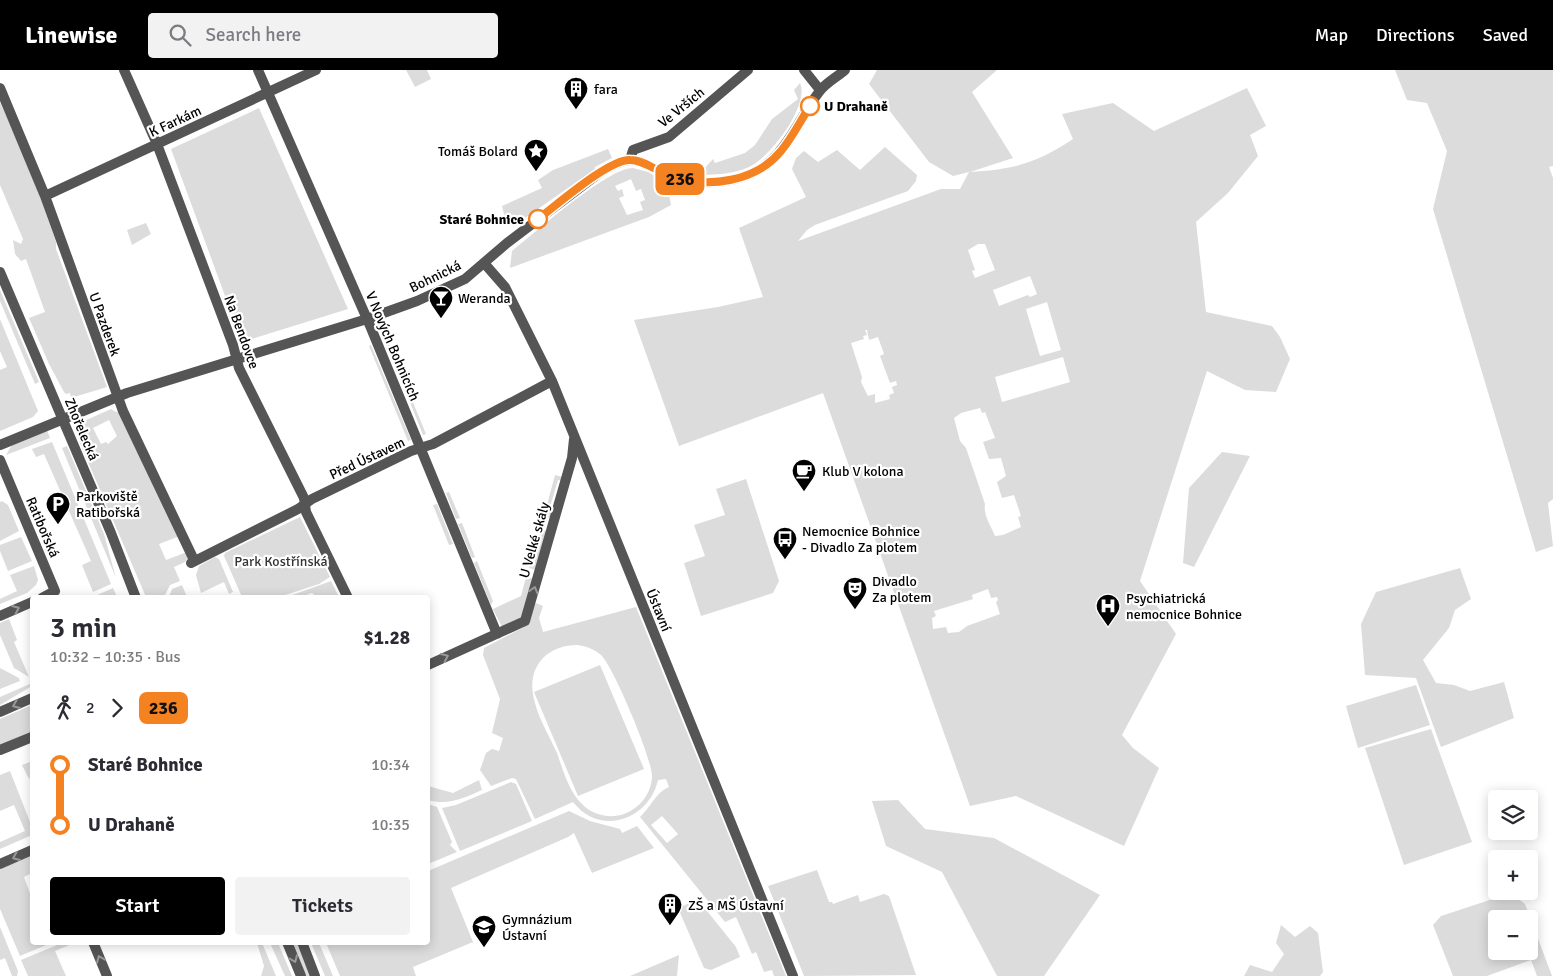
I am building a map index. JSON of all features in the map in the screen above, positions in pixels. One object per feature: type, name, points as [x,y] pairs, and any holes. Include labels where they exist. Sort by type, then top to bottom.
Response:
[{"type":"street","name":"Na Bendovce","points":[[124,70],[157,144],[236,360],[305,503],[306,512],[347,595]]},
{"type":"street","name":"V Nových Bohnicích","points":[[258,70],[368,319],[496,634]]},
{"type":"street","name":"K Farkám","points":[[45,196],[316,70]]},
{"type":"street","name":"Ve Vrších","points":[[630,160],[633,150],[669,137],[748,70]]},
{"type":"street","points":[[804,70],[820,90]]},
{"type":"street","points":[[630,160],[671,177],[694,182],[719,182],[745,176],[766,166],[782,151],[820,90],[845,70]]},
{"type":"street","name":"U Pazderek","points":[[0,88],[45,196],[117,397],[192,562]]},
{"type":"street","name":"Bohnická","points":[[0,445],[117,397],[368,319],[416,301],[465,279],[507,242],[602,171],[615,164],[630,160]]},
{"type":"street","name":"Ústavní","points":[[484,263],[505,287],[552,381],[793,976]]},
{"type":"street","name":"Zhořelecká","points":[[0,272],[135,595]]},
{"type":"street","name":"Před Ústavem","points":[[192,562],[298,510],[305,503],[433,444],[552,381]]},
{"type":"street","name":"U Velké skály","points":[[496,634],[525,621],[572,458],[574,436]]},
{"type":"street","name":"Ratibořská","points":[[0,460],[55,591],[48,595]]},
{"type":"street","points":[[0,616],[30,603]]},
{"type":"street","points":[[430,664],[496,634]]},
{"type":"street","points":[[0,712],[30,699]]},
{"type":"street","points":[[0,750],[30,738]]},
{"type":"street","points":[[0,864],[30,851]]},
{"type":"street","points":[[94,945],[107,976]]},
{"type":"street","points":[[288,945],[301,976]]},
{"type":"street","points":[[303,945],[315,976]]},
{"type":"green space","points":[[406,70],[427,70],[431,79],[415,87]]},
{"type":"green space","points":[[877,70],[997,70],[972,92],[1013,158],[970,172],[1012,167],[1035,160],[1073,139],[1062,114],[1113,103],[1154,131],[1247,88],[1266,126],[1250,135],[1258,156],[1228,193],[1196,222],[1206,312],[1272,326],[1280,337],[1290,359],[1276,392],[1245,390],[1207,371],[1140,581],[1176,634],[1122,735],[1133,748],[1159,768],[1124,846],[1016,796],[970,806],[823,393],[679,446],[634,320],[718,307],[763,297],[739,228],[806,197],[792,169],[796,158],[804,151],[818,162],[837,150],[860,170],[885,147],[917,175],[916,181],[908,191],[815,225],[807,230],[798,241],[941,189],[960,189],[969,172],[953,176],[929,162],[869,84]],"holes":[[[978,244],[985,244],[995,270],[975,278],[972,271],[975,270],[968,250]],[[1030,276],[1037,294],[1030,297],[1028,295],[999,306],[993,290]],[[1047,302],[1061,350],[1040,356],[1026,309]],[[865,330],[867,330],[869,340],[878,337],[884,354],[880,356],[890,383],[896,381],[897,385],[892,387],[894,393],[889,395],[890,399],[875,403],[875,394],[868,396],[861,382],[862,377],[851,343],[864,339],[863,336],[867,335]],[[1063,357],[1070,382],[1002,402],[995,377]],[[980,408],[982,413],[985,412],[995,438],[983,442],[989,459],[1001,458],[1006,476],[997,482],[1002,498],[1014,495],[1021,516],[1018,517],[1021,527],[1003,535],[995,536],[986,516],[985,504],[966,448],[960,441],[954,418],[961,413]],[[988,589],[991,598],[997,597],[998,600],[996,602],[1000,614],[967,626],[959,632],[948,633],[946,627],[933,629],[932,618],[936,616],[934,611],[973,599],[972,595]]]},
{"type":"green space","points":[[1395,70],[1553,70],[1553,166],[1549,167],[1553,178],[1553,499],[1548,503],[1553,546],[1536,552],[1433,209],[1447,151],[1427,103],[1407,100]]},
{"type":"green space","points":[[800,83],[802,93],[794,117],[777,142],[758,162],[738,171],[704,175],[703,170],[713,159],[715,163],[745,153],[755,145],[772,119],[798,99],[794,90]]},
{"type":"green space","points":[[0,102],[33,177],[56,242],[56,249],[107,387],[71,398],[70,393],[66,394],[49,364],[29,318],[45,312],[26,259],[21,261],[15,254],[13,240],[21,244],[23,239],[0,185]]},
{"type":"green space","points":[[259,108],[348,309],[242,342],[171,149]]},
{"type":"green space","points":[[608,149],[612,158],[595,167],[595,169],[518,223],[516,221],[507,226],[502,206],[542,188],[538,180],[553,170]]},
{"type":"green space","points":[[633,168],[648,172],[667,183],[671,205],[649,217],[510,268],[512,251],[571,203],[606,178]],"holes":[[[631,179],[636,191],[641,189],[645,200],[640,202],[643,210],[627,215],[619,198],[624,196],[622,189],[618,191],[615,186]]]},
{"type":"green space","points":[[146,223],[151,234],[132,245],[127,230]]},
{"type":"green space","points":[[0,290],[39,382],[35,384],[0,301]]},
{"type":"green space","points":[[0,319],[38,411],[33,417],[0,431],[0,370],[7,367],[0,351]]},
{"type":"green space","points":[[382,332],[384,332],[426,434],[423,435]]},
{"type":"green space","points":[[371,345],[411,440],[408,441],[369,346]]},
{"type":"green space","points":[[111,409],[116,412],[119,411],[180,536],[159,544],[166,560],[187,552],[189,556],[185,562],[174,567],[180,581],[170,585],[165,595],[145,595],[79,441],[84,439],[80,426],[82,422]],"holes":[[[109,420],[117,436],[108,444],[106,442],[101,444],[93,428]]]},
{"type":"green space","points":[[47,430],[50,438],[6,455],[13,443]]},
{"type":"green space","points":[[52,442],[111,584],[93,592],[82,565],[91,561],[44,454],[36,457],[32,449]]},
{"type":"green space","points":[[67,446],[104,534],[116,578],[62,448]]},
{"type":"green space","points":[[1222,452],[1250,456],[1194,567],[1183,563],[1189,488]]},
{"type":"green space","points":[[555,475],[563,477],[562,481],[558,480],[550,507],[554,508],[551,518],[544,516]]},
{"type":"green space","points":[[746,479],[779,581],[773,593],[701,616],[684,563],[705,556],[694,525],[725,515],[716,489]]},
{"type":"green space","points":[[449,492],[460,518],[456,519],[446,493]]},
{"type":"green space","points":[[2,501],[8,505],[19,531],[0,541],[0,502]]},
{"type":"green space","points":[[437,504],[453,544],[449,545],[433,505]]},
{"type":"green space","name":"Park Kostřínská","points":[[300,517],[330,577],[319,584],[285,595],[241,595],[224,556],[225,553]]},
{"type":"green space","points":[[462,523],[475,557],[472,558],[458,524]]},
{"type":"green space","points":[[540,529],[548,531],[536,570],[529,568]]},
{"type":"green space","points":[[21,537],[32,561],[8,571],[0,551],[0,545]]},
{"type":"green space","points":[[215,557],[219,559],[233,592],[229,594],[224,582],[201,593],[196,575],[199,566]]},
{"type":"green space","points":[[477,561],[493,601],[491,605],[474,563]]},
{"type":"green space","points":[[34,566],[38,580],[36,585],[27,593],[0,604],[0,599],[17,591],[10,575]]},
{"type":"green space","points":[[1460,568],[1471,599],[1455,610],[1449,628],[1423,660],[1436,683],[1454,685],[1470,691],[1504,682],[1514,718],[1441,747],[1416,678],[1365,675],[1361,624],[1376,592]]},
{"type":"green space","points":[[526,577],[534,579],[522,616],[517,623],[502,627],[493,609],[521,596]]},
{"type":"green space","points":[[331,581],[338,595],[314,595],[312,593],[292,595]]},
{"type":"green space","points":[[182,585],[186,595],[170,595],[172,589]]},
{"type":"green space","points":[[113,588],[116,595],[97,595]]},
{"type":"green space","points":[[536,603],[543,606],[539,618],[543,632],[636,607],[786,976],[774,976],[772,970],[764,972],[756,952],[752,954],[736,917],[725,922],[640,817],[657,796],[669,787],[666,779],[658,780],[653,794],[645,805],[634,814],[622,819],[609,821],[596,819],[584,813],[573,802],[535,819],[516,779],[512,778],[491,786],[480,770],[486,753],[492,749],[499,751],[503,738],[492,733],[500,699],[483,655],[484,648],[524,627]],"holes":[[[577,645],[596,651],[607,663],[631,714],[651,767],[652,777],[647,795],[640,804],[624,814],[602,815],[586,808],[577,799],[536,706],[533,681],[536,669],[543,658],[558,648]],[[662,816],[678,834],[667,843],[651,825]]]},
{"type":"green space","points":[[9,619],[17,640],[14,642],[29,677],[14,668],[0,635],[0,623]]},
{"type":"green space","points":[[600,665],[644,769],[578,796],[534,692]]},
{"type":"green space","points":[[0,668],[19,678],[20,681],[0,689]]},
{"type":"green space","points":[[30,684],[30,687],[0,705],[0,697]]},
{"type":"green space","points":[[1416,685],[1430,725],[1358,748],[1346,706]]},
{"type":"green space","points":[[30,706],[30,733],[0,745],[0,719]]},
{"type":"green space","points":[[1431,729],[1472,842],[1404,865],[1365,748]]},
{"type":"green space","points":[[30,762],[30,779],[28,777],[22,765]]},
{"type":"green space","points":[[10,771],[30,822],[30,836],[0,849],[0,842],[25,831],[14,805],[0,811],[0,775]]},
{"type":"green space","points":[[479,780],[482,790],[449,802],[430,801],[430,787],[453,793]]},
{"type":"green space","points":[[511,782],[516,784],[532,821],[460,851],[442,808],[456,805]]},
{"type":"green space","points":[[898,800],[925,829],[994,838],[1100,895],[1044,976],[997,976],[942,872],[886,846],[872,801]]},
{"type":"green space","points":[[430,805],[437,807],[452,842],[450,845],[457,852],[430,863]]},
{"type":"green space","points":[[569,811],[590,821],[620,829],[622,833],[637,826],[654,848],[592,873],[574,833],[451,888],[473,942],[413,967],[416,976],[340,976],[327,945],[430,945],[430,870]]},
{"type":"green space","points":[[30,855],[30,874],[24,877],[30,894],[30,945],[46,945],[20,956],[0,909],[0,868]]},
{"type":"green space","points":[[817,870],[829,902],[833,904],[858,895],[860,902],[884,894],[889,896],[916,975],[804,976],[768,886]]},
{"type":"green space","points":[[1490,900],[1520,900],[1525,904],[1527,910],[1488,910],[1488,960],[1531,960],[1487,976],[1453,976],[1433,925],[1441,916]]},
{"type":"green space","points":[[692,902],[697,902],[703,906],[736,947],[740,957],[711,970],[704,968],[678,908]]},
{"type":"green space","points":[[1281,925],[1295,937],[1310,926],[1318,933],[1323,972],[1320,976],[1244,976],[1250,965],[1272,972],[1284,954],[1276,943]]},
{"type":"green space","points":[[0,927],[18,971],[17,976],[12,976],[5,958],[0,960]]},
{"type":"green space","points":[[1538,939],[1552,976],[1537,976],[1531,960],[1538,960]]},
{"type":"green space","points":[[57,945],[69,945],[55,951],[66,976],[28,976],[21,960]]},
{"type":"green space","points":[[258,945],[263,945],[276,976],[261,976],[264,966]]},
{"type":"green space","points":[[271,945],[279,945],[292,976],[285,976]]},
{"type":"green space","points":[[292,945],[298,945],[311,976],[306,976]]},
{"type":"green space","points":[[312,945],[320,945],[333,976],[325,976]]},
{"type":"green space","points":[[679,955],[677,976],[630,976]]},
{"type":"bus line","name":"236","points":[[538,219],[602,171],[615,164],[630,160],[646,165],[671,177],[694,182],[719,182],[745,176],[766,166],[782,151],[810,106]]},
{"type":"place","name":"U Drahaně","points":[[810,106]]},
{"type":"place","name":"fara","points":[[576,110]]},
{"type":"place","name":"Tomáš Bolard","points":[[536,172]]},
{"type":"place","name":"Staré Bohnice","points":[[538,219]]},
{"type":"place","name":"Weranda","points":[[441,319]]},
{"type":"place","name":"Klub V kolona","points":[[804,492]]},
{"type":"place","name":"Parkoviště Ratibořská","points":[[58,525]]},
{"type":"place","name":"Nemocnice Bohnice - Divadlo Za plotem","points":[[785,560]]},
{"type":"place","name":"Divadlo Za plotem","points":[[855,610]]},
{"type":"place","name":"Psychiatrická nemocnice Bohnice","points":[[1108,627]]},
{"type":"place","name":"ZŠ a MŠ Ústavní","points":[[670,926]]},
{"type":"place","name":"Gymnázium Ústavní","points":[[484,948]]}]
